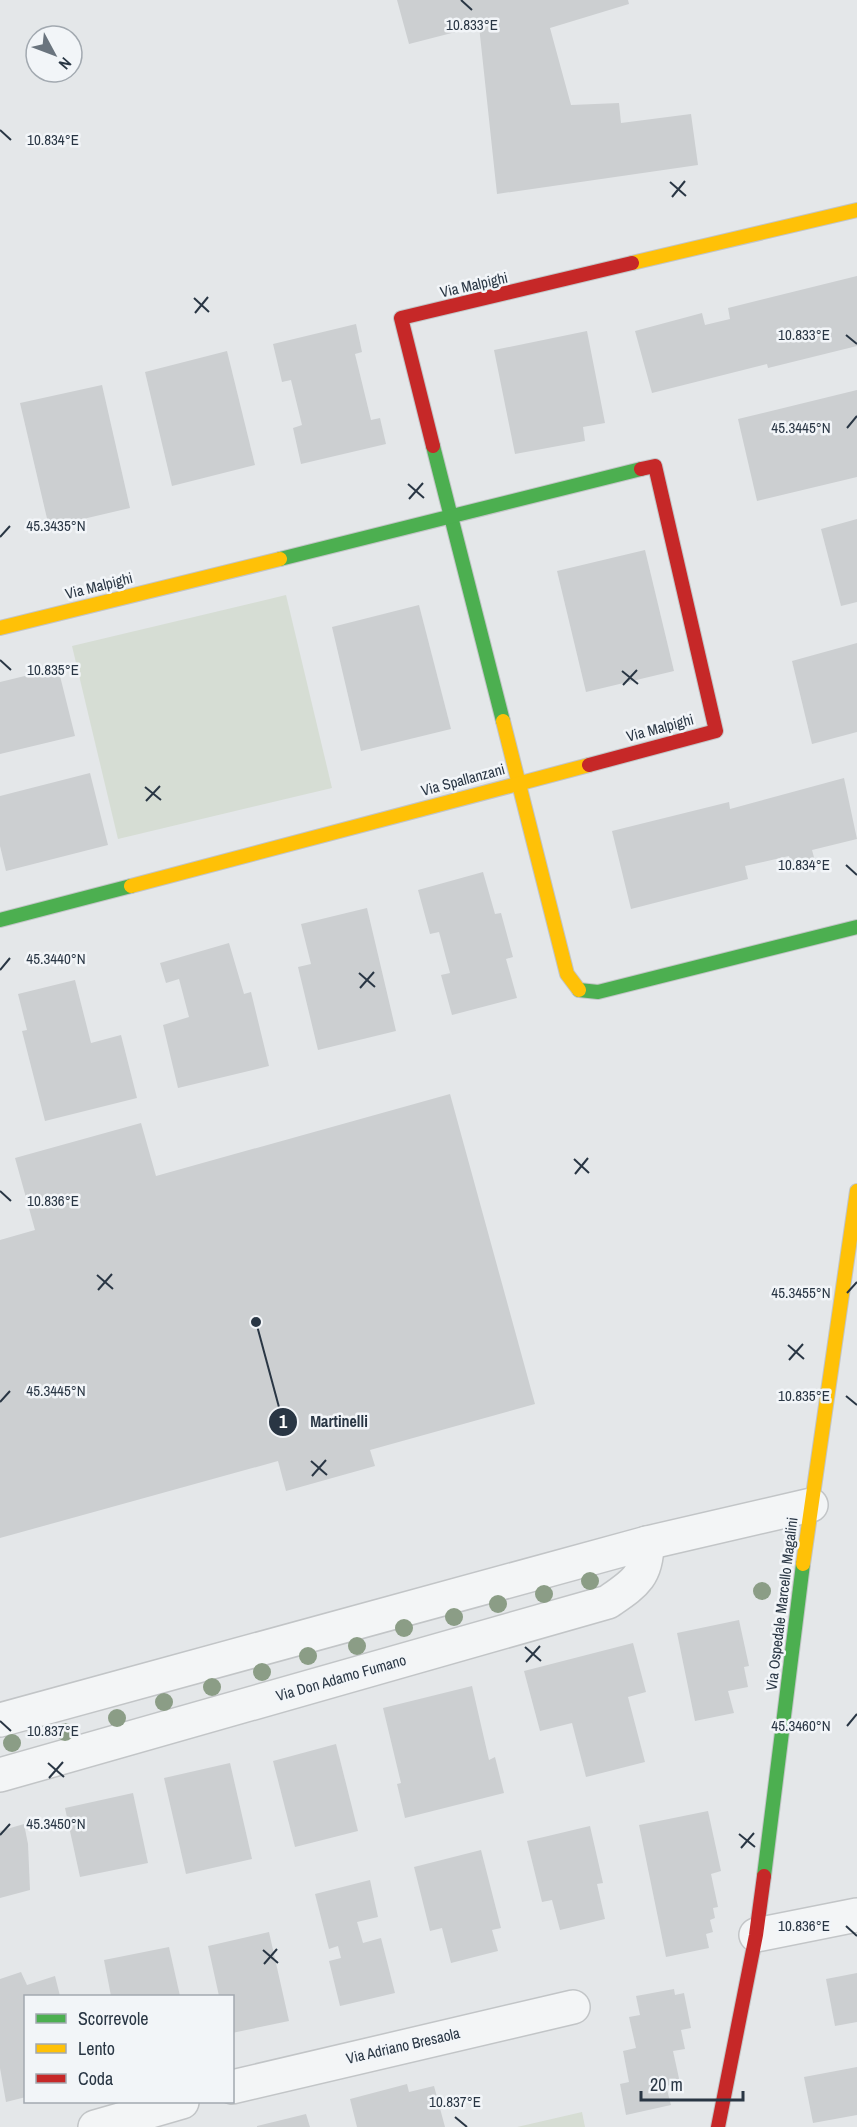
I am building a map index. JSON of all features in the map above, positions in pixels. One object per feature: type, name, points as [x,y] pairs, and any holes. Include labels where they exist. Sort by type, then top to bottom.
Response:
[{"type":"street","name":"Via Malpighi","points":[[0,628],[451,516],[655,466],[716,731],[518,783],[451,516],[401,318],[857,210]]},
{"type":"street","name":"Via Spallanzani","points":[[0,920],[518,783],[567,974],[579,990],[598,992],[857,927]]},
{"type":"street","name":"Via Ospedale Marcello Magalini","points":[[718,2127],[756,1935],[811,1505],[857,1192]]},
{"type":"street","points":[[0,1719],[647,1543],[811,1505]]},
{"type":"street","name":"Via Don Adamo Fumano","points":[[0,1775],[608,1602],[637,1582],[647,1561],[647,1543]]},
{"type":"street","points":[[756,1935],[857,1915]]},
{"type":"street","name":"Via Adriano Bresaola","points":[[234,2087],[573,2007]]},
{"type":"street","points":[[95,2127],[179,2103]]},
{"type":"shaded area","points":[[286,595],[332,788],[118,839],[72,646]]},
{"type":"shaded area","points":[[582,2112],[585,2127],[517,2127]]},
{"type":"building","points":[[397,0],[628,0],[629,4],[550,28],[571,105],[619,103],[621,123],[691,114],[698,165],[497,194],[479,26],[409,44]]},
{"type":"building","points":[[857,276],[857,346],[768,368],[767,364],[652,393],[635,331],[702,313],[705,325],[730,319],[728,308]]},
{"type":"building","points":[[356,324],[362,352],[355,354],[371,420],[380,418],[386,444],[301,464],[293,428],[302,425],[291,380],[282,382],[273,344]]},
{"type":"building","points":[[587,331],[605,423],[583,427],[585,441],[515,454],[494,350]]},
{"type":"building","points":[[227,351],[255,465],[172,486],[145,372]]},
{"type":"building","points":[[102,385],[130,508],[49,527],[20,403]]},
{"type":"building","points":[[857,390],[857,477],[757,501],[738,419]]},
{"type":"building","points":[[857,519],[857,602],[841,606],[821,529]]},
{"type":"building","points":[[645,550],[674,671],[586,692],[557,571]]},
{"type":"building","points":[[419,605],[451,729],[361,751],[332,627]]},
{"type":"building","points":[[857,643],[857,732],[812,744],[792,661]]},
{"type":"building","points":[[58,668],[75,736],[0,754],[0,682]]},
{"type":"building","points":[[90,773],[108,845],[6,871],[0,846],[0,796]]},
{"type":"building","points":[[844,778],[857,839],[812,850],[815,861],[792,867],[789,856],[745,866],[748,879],[631,909],[612,831],[729,802],[730,809]]},
{"type":"building","points":[[483,872],[495,914],[501,913],[513,957],[506,959],[517,998],[452,1015],[441,975],[450,973],[439,932],[430,934],[418,890]]},
{"type":"building","points":[[367,908],[396,1031],[318,1050],[298,967],[311,964],[301,924]]},
{"type":"building","points":[[229,943],[244,994],[251,992],[269,1066],[178,1088],[163,1025],[189,1017],[179,979],[166,983],[160,963]]},
{"type":"building","points":[[75,980],[91,1043],[121,1035],[137,1098],[45,1121],[22,1031],[27,1030],[18,994]]},
{"type":"building","points":[[450,1094],[535,1404],[370,1450],[375,1466],[286,1491],[278,1461],[0,1538],[0,1240],[35,1230],[15,1158],[141,1123],[156,1176]]},
{"type":"building","points":[[739,1620],[749,1666],[744,1667],[748,1687],[728,1691],[734,1713],[695,1721],[677,1633]]},
{"type":"building","points":[[633,1643],[646,1692],[628,1697],[645,1762],[586,1777],[572,1723],[540,1731],[524,1671]]},
{"type":"building","points":[[472,1686],[489,1760],[495,1757],[504,1793],[405,1818],[397,1784],[401,1783],[383,1708]]},
{"type":"building","points":[[336,1744],[358,1831],[295,1847],[273,1761]]},
{"type":"building","points":[[230,1763],[252,1859],[186,1874],[164,1778]]},
{"type":"building","points":[[133,1793],[148,1863],[80,1877],[65,1808]]},
{"type":"building","points":[[708,1811],[721,1871],[711,1874],[718,1907],[713,1908],[715,1918],[710,1920],[713,1932],[706,1934],[709,1948],[666,1957],[639,1825]]},
{"type":"building","points":[[24,1824],[28,1844],[30,1890],[0,1898],[0,1831]]},
{"type":"building","points":[[590,1826],[603,1883],[597,1884],[605,1919],[560,1930],[552,1900],[542,1902],[527,1841]]},
{"type":"building","points":[[481,1850],[501,1928],[492,1930],[498,1951],[451,1963],[442,1928],[430,1931],[414,1867]]},
{"type":"building","points":[[370,1880],[378,1917],[357,1922],[363,1943],[381,1938],[395,1993],[340,2006],[329,1961],[341,1958],[338,1946],[329,1949],[315,1894]]},
{"type":"building","points":[[269,1932],[289,2021],[234,2033],[234,1995],[219,1995],[208,1946]]},
{"type":"building","points":[[169,1947],[180,1995],[111,1995],[104,1960]]},
{"type":"building","points":[[21,1972],[27,1985],[55,1976],[60,1995],[24,1995],[24,2098],[6,2102],[0,2068],[0,1979]]},
{"type":"building","points":[[857,1973],[857,2022],[835,2026],[826,1979]]},
{"type":"building","points":[[674,1989],[675,1995],[684,1993],[691,2028],[681,2030],[685,2049],[673,2051],[680,2083],[666,2086],[671,2105],[626,2115],[620,2084],[629,2082],[623,2051],[636,2048],[629,2017],[640,2015],[636,1996]]},
{"type":"building","points":[[857,2067],[857,2115],[813,2123],[804,2077]]},
{"type":"building","points":[[407,2084],[409,2092],[434,2086],[445,2127],[357,2127],[350,2099]]},
{"type":"building","points":[[306,2114],[310,2127],[257,2127],[257,2126]]},
{"type":"traffic: fast","points":[[433,446],[503,721]]},
{"type":"traffic: fast","points":[[280,559],[641,469]]},
{"type":"traffic: fast","points":[[0,920],[131,886]]},
{"type":"traffic: fast","points":[[579,990],[598,992],[857,927]]},
{"type":"traffic: fast","points":[[764,1876],[803,1564]]},
{"type":"traffic: slow","points":[[632,263],[857,210]]},
{"type":"traffic: slow","points":[[0,628],[280,559]]},
{"type":"traffic: slow","points":[[503,721],[567,974],[579,990]]},
{"type":"traffic: slow","points":[[131,886],[589,765]]},
{"type":"traffic: slow","points":[[803,1564],[857,1191]]},
{"type":"traffic: jam","points":[[433,446],[401,318],[632,263]]},
{"type":"traffic: jam","points":[[589,765],[716,731],[655,466],[641,469]]},
{"type":"traffic: jam","points":[[718,2127],[756,1935],[764,1876]]},
{"type":"place","name":"Martinelli","points":[[256,1322]]}]
